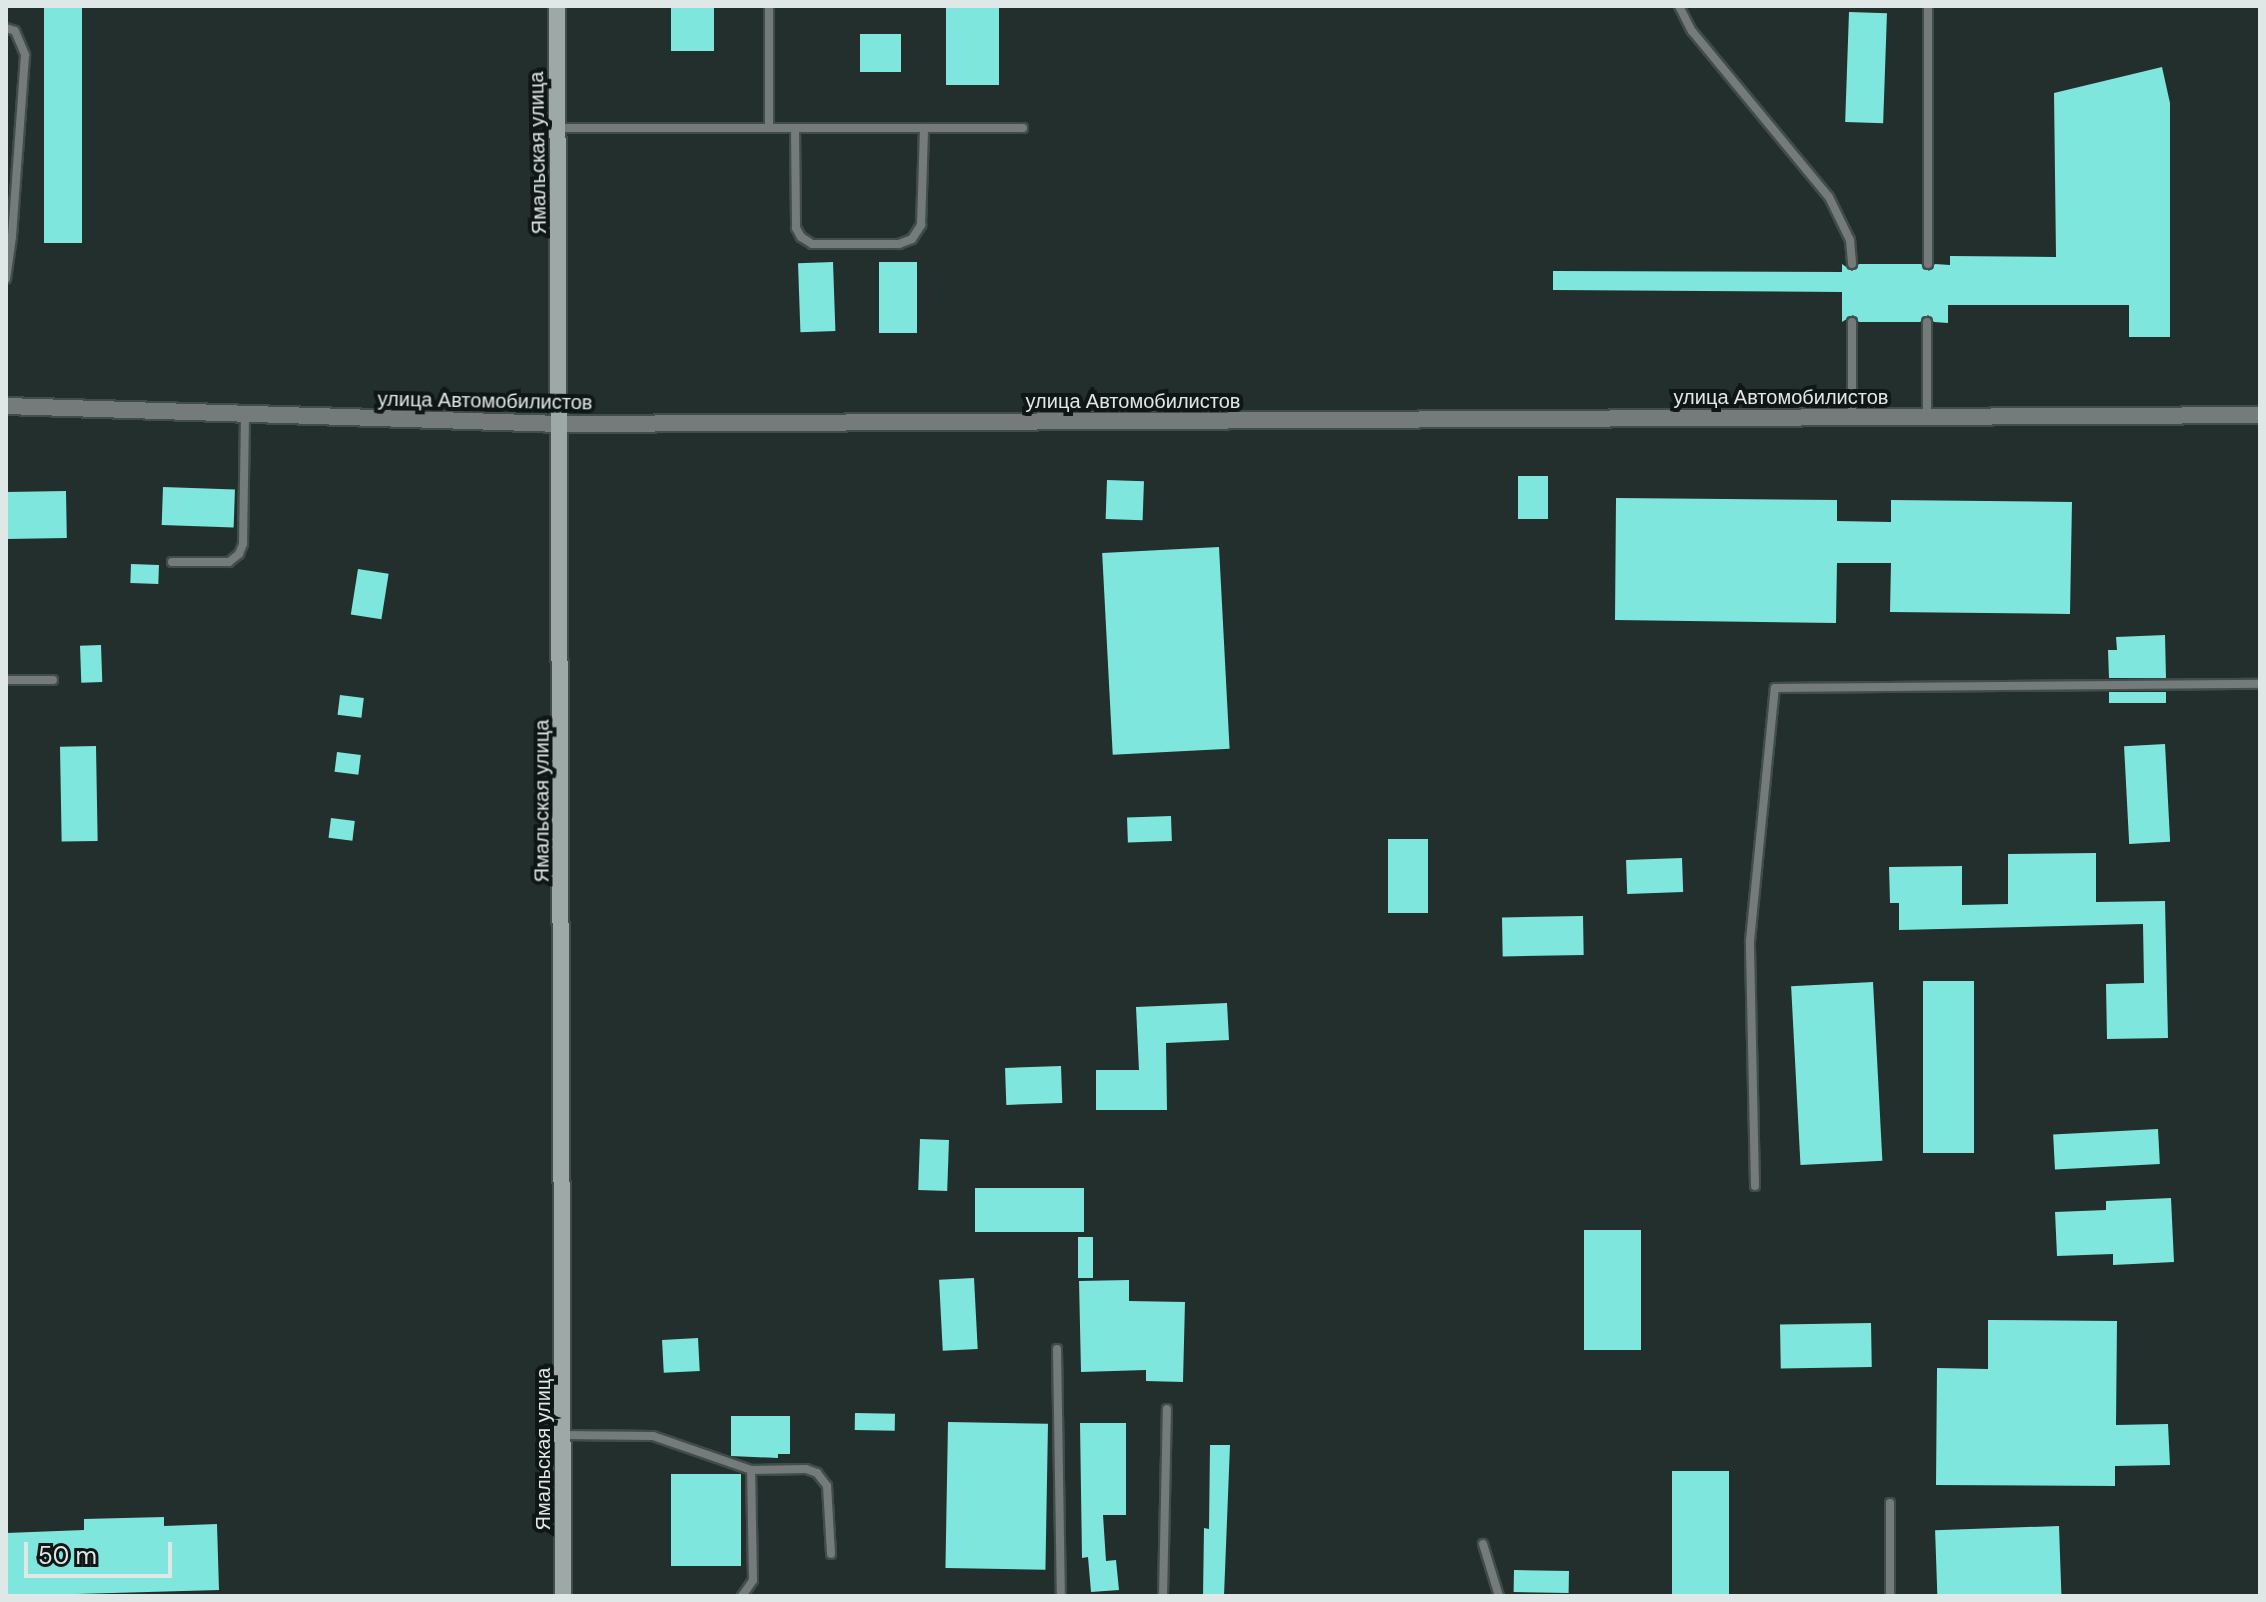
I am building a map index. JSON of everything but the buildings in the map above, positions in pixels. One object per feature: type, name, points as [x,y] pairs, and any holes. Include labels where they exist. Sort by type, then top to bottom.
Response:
[{"type":"street","name":"Ямальская улица","points":[[557,6],[561,424],[563,1596]]},
{"type":"street","name":"улица Автомобилистов","points":[[6,406],[561,424],[2260,415]]},
{"type":"lane","points":[[769,6],[769,128]]},
{"type":"lane","points":[[1679,6],[1692,31],[1829,197],[1850,240],[1852,264]]},
{"type":"lane","points":[[1928,6],[1928,264]]},
{"type":"lane","points":[[6,28],[15,31],[25,55],[12,237],[6,279]]},
{"type":"lane","points":[[558,128],[1023,128]]},
{"type":"lane","points":[[795,128],[796,228],[801,237],[812,244],[899,244],[912,239],[921,225],[924,128]]},
{"type":"lane","points":[[1852,322],[1852,417]]},
{"type":"lane","points":[[1927,322],[1927,416]]},
{"type":"lane","points":[[172,562],[229,562],[239,554],[243,544],[245,415]]},
{"type":"lane","points":[[6,680],[53,680]]},
{"type":"lane","points":[[1755,1186],[1750,941],[1775,688],[2260,684]]},
{"type":"lane","points":[[1057,1349],[1061,1596]]},
{"type":"lane","points":[[1163,1596],[1167,1409]]},
{"type":"lane","points":[[563,1435],[653,1436],[751,1470],[806,1469],[825,1480],[831,1554]]},
{"type":"lane","points":[[742,1596],[753,1580],[751,1470]]},
{"type":"lane","points":[[1890,1503],[1890,1596]]},
{"type":"lane","points":[[1483,1544],[1499,1596]]}]
